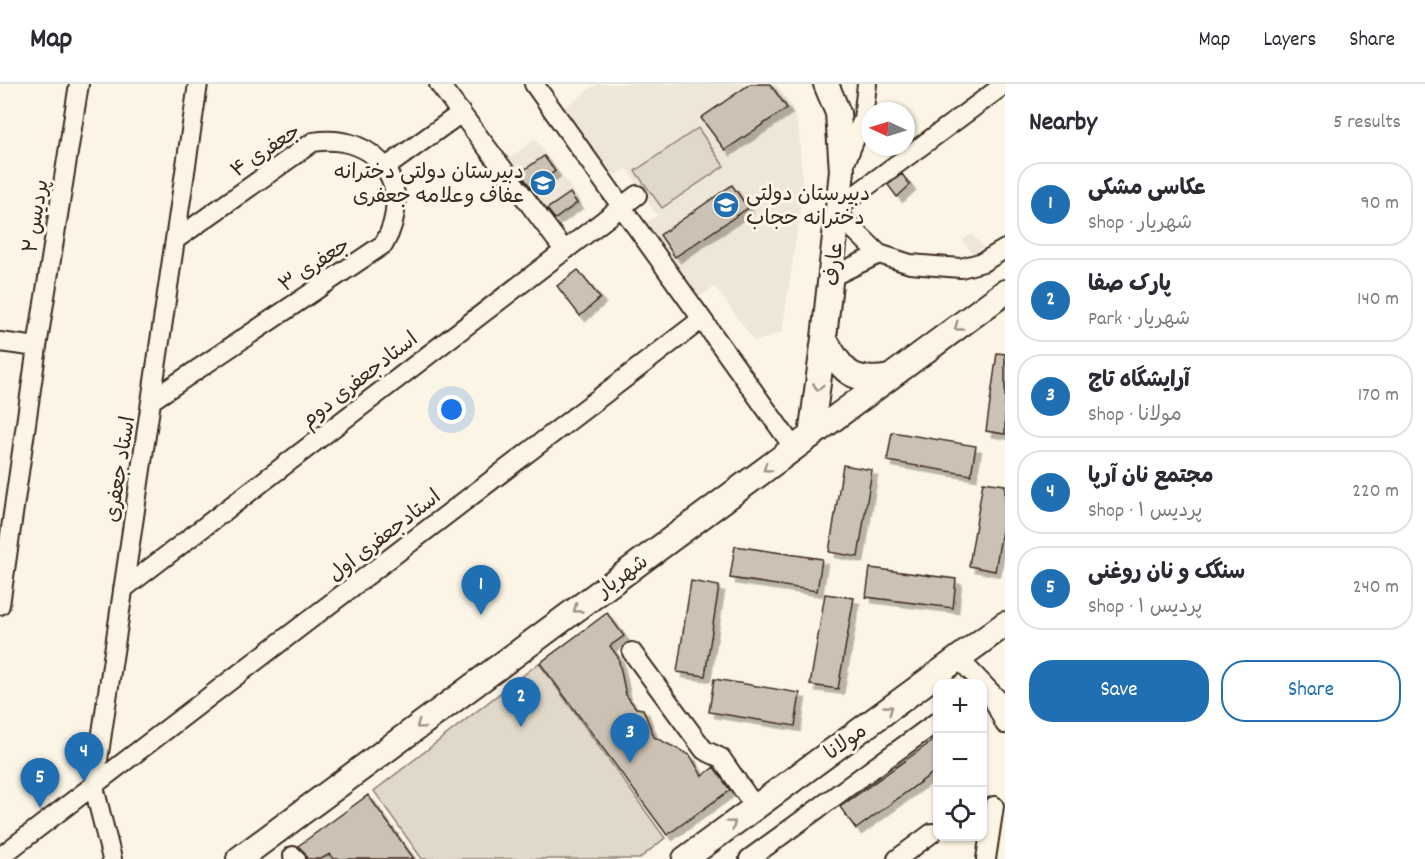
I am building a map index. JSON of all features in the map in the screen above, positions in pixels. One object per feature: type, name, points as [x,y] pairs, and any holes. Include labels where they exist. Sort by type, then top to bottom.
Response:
[{"type":"main road","name":"عارف","points":[[802,442],[824,338],[842,171],[838,113],[826,84]]},
{"type":"main road","name":"شهریار","points":[[239,859],[1005,292]]},
{"type":"main road","points":[[824,338],[840,366],[851,375],[870,380],[890,377]]},
{"type":"main road","name":"مولانا","points":[[685,859],[1005,624]]},
{"type":"street","name":"پردیس ۲","points":[[0,605],[37,347],[79,84]]},
{"type":"street","name":"استاد جعفری","points":[[112,859],[94,787],[198,84]]},
{"type":"street","points":[[439,84],[564,250]]},
{"type":"street","points":[[534,84],[630,200],[702,318],[802,442]]},
{"type":"street","points":[[842,171],[863,118],[867,84]]},
{"type":"street","points":[[1005,84],[839,211],[879,254],[910,264],[961,268],[983,262],[1005,249]]},
{"type":"street","points":[[385,168],[461,113]]},
{"type":"street","name":"جعفری ۴","points":[[175,240],[313,142],[346,141],[374,155],[385,168]]},
{"type":"street","name":"جعفری ۳","points":[[152,400],[384,244],[392,230],[397,206],[393,182],[385,168]]},
{"type":"street","name":"استادجعفری دوم","points":[[123,589],[630,200]]},
{"type":"street","points":[[831,277],[879,254]]},
{"type":"street","name":"استادجعفری اول","points":[[0,857],[702,318]]},
{"type":"street","points":[[0,342],[37,347]]},
{"type":"street","points":[[632,652],[704,750],[722,758],[755,807]]},
{"type":"street","points":[[958,658],[978,679]]},
{"type":"street","points":[[987,688],[1005,707]]},
{"type":"street","points":[[987,688],[1005,724]]},
{"type":"street","points":[[749,859],[933,725]]},
{"type":"street","points":[[986,859],[994,806]]},
{"type":"street","points":[[897,859],[932,833]]},
{"type":"shaded area","name":"دبیرستان دولتی دخترانه حجاب","points":[[597,84],[776,84],[792,107],[799,132],[803,193],[782,332],[755,342],[715,287],[698,297],[644,223],[657,216],[627,168],[614,176],[562,109]]},
{"type":"shaded area","points":[[698,128],[724,166],[662,208],[635,171]]},
{"type":"shaded area","name":"دبیرستان دولتی دخترانه عفاف وعلامه جعفری","points":[[535,139],[582,203],[550,225],[503,163]]},
{"type":"shaded area","points":[[972,234],[983,247],[973,254],[962,240]]},
{"type":"shaded area","points":[[539,663],[665,838],[639,859],[422,859],[374,791]]},
{"type":"building","points":[[750,84],[770,84],[787,108],[725,150],[701,118]]},
{"type":"building","points":[[544,156],[555,171],[532,189],[520,173]]},
{"type":"building","points":[[902,174],[910,185],[897,197],[888,185]]},
{"type":"building","points":[[732,185],[748,208],[675,257],[660,235]]},
{"type":"building","points":[[570,193],[577,203],[555,219],[547,209]]},
{"type":"building","points":[[578,270],[600,298],[580,316],[557,286]]},
{"type":"building","points":[[997,353],[1005,354],[1005,434],[986,431]]},
{"type":"building","points":[[892,432],[976,446],[971,475],[887,461]]},
{"type":"building","points":[[843,465],[872,470],[858,557],[829,552]]},
{"type":"building","points":[[983,482],[1005,485],[1005,513],[995,571],[969,566]]},
{"type":"building","points":[[735,546],[822,559],[817,591],[730,578]]},
{"type":"building","points":[[870,568],[956,579],[953,608],[866,597]]},
{"type":"building","points":[[691,581],[719,586],[705,676],[677,672]]},
{"type":"building","points":[[825,594],[854,598],[838,689],[810,685]]},
{"type":"building","points":[[607,613],[624,636],[610,646],[618,657],[626,695],[636,708],[643,709],[654,737],[690,755],[702,776],[714,767],[730,790],[667,835],[540,663]]},
{"type":"building","points":[[714,679],[800,693],[795,726],[709,712]]},
{"type":"building","points":[[933,741],[933,773],[856,829],[840,807]]},
{"type":"building","points":[[368,795],[414,859],[333,859],[330,854],[321,859],[307,859],[298,846]]},
{"type":"place","name":"دبیرستان دولتی دخترانه عفاف وعلامه جعفری","points":[[543,183]]},
{"type":"place","name":"دبیرستان دولتی دخترانه حجاب","points":[[726,205]]},
{"type":"place","name":"عکاسی مشکی","points":[[481,615]]},
{"type":"place","name":"پارک صفا","points":[[521,727]]},
{"type":"place","name":"آرایشگاه تاج","points":[[630,763]]},
{"type":"place","name":"مجتمع نان آرپا","points":[[84,782]]},
{"type":"place","name":"سنگک و نان روغنی","points":[[40,808]]}]
